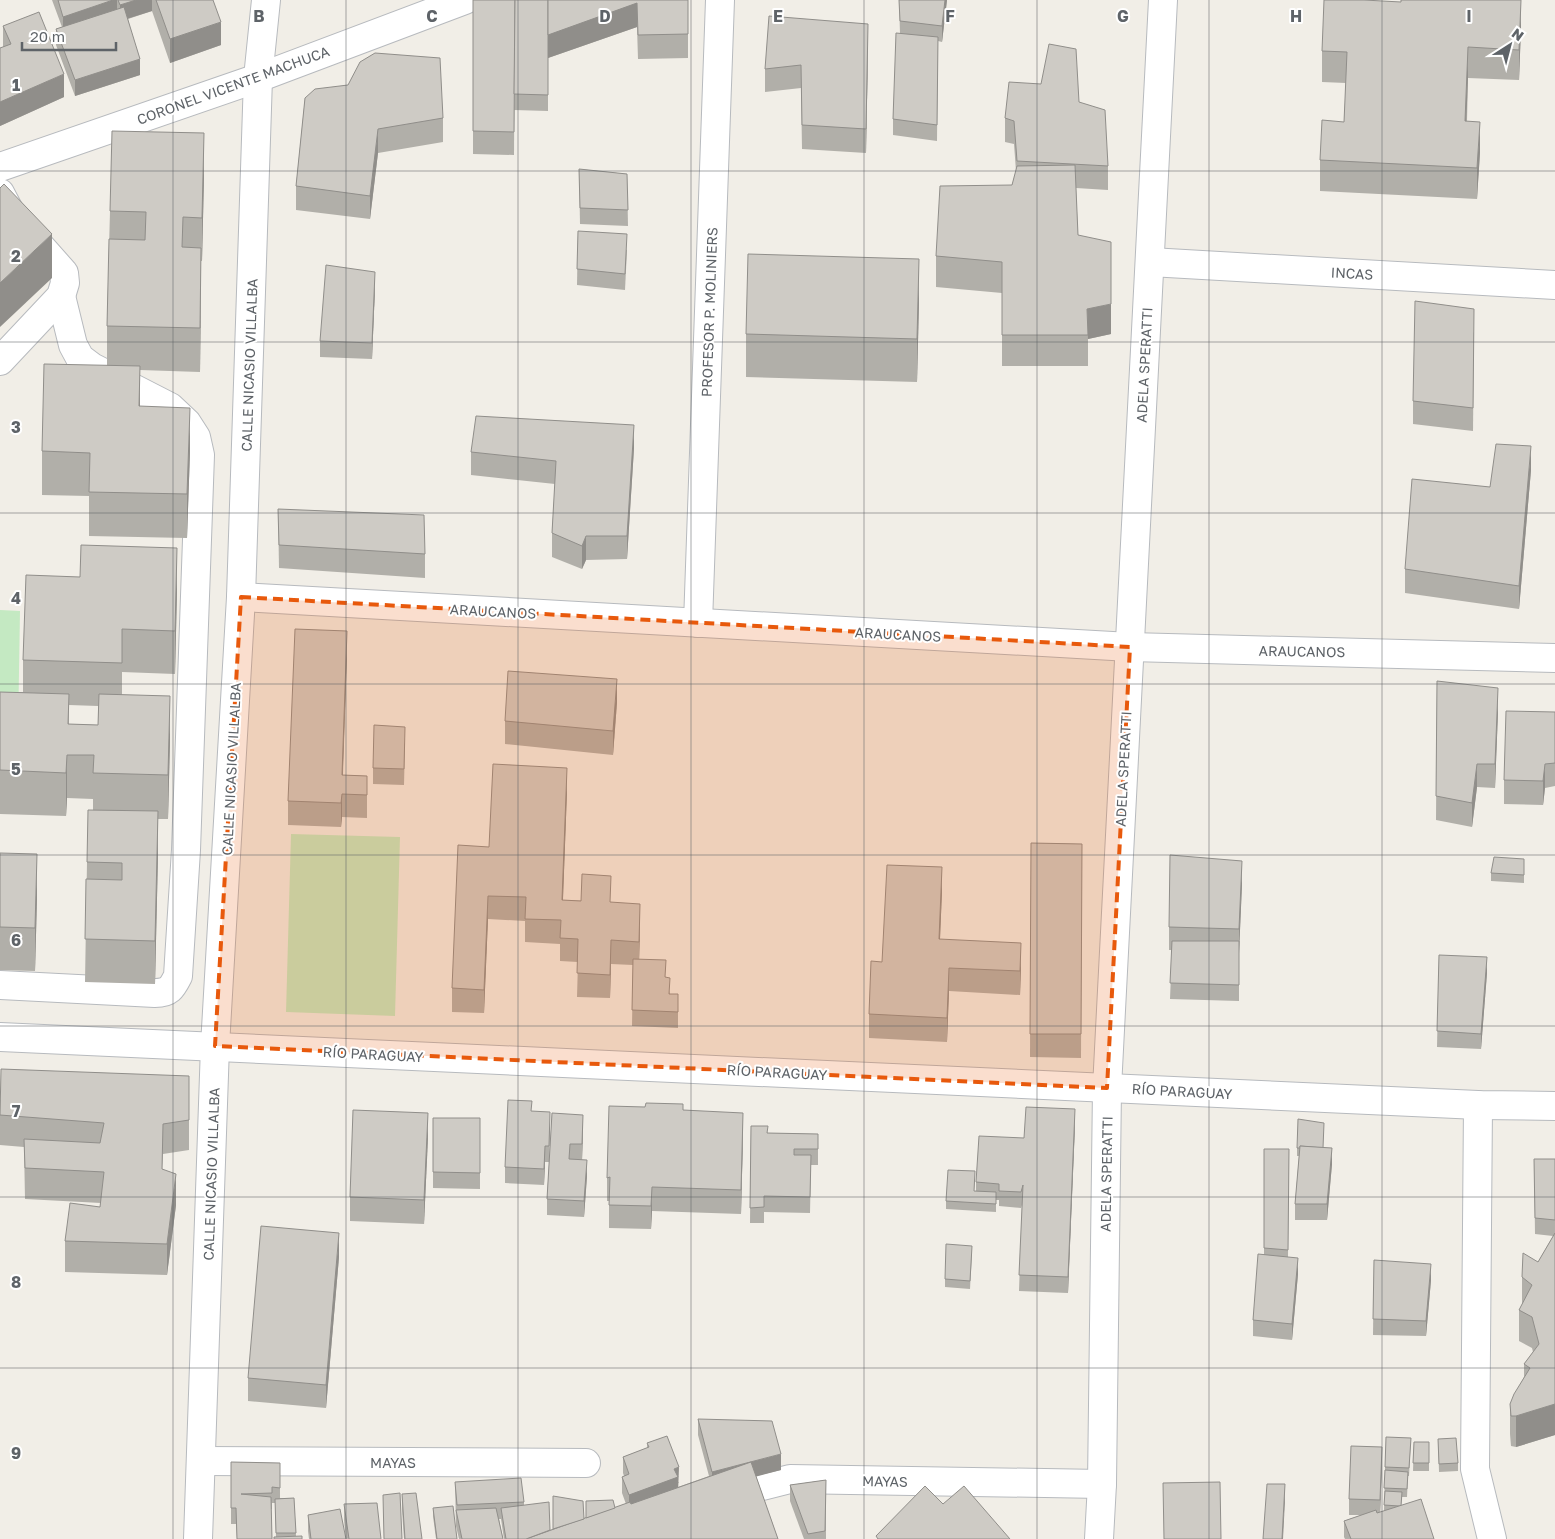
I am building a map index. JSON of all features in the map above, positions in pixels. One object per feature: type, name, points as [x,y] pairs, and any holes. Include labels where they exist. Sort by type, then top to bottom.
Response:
[{"type":"street","name":"CALLE NICASIO VILLALBA","points":[[198,1539],[215,1046],[241,597],[258,78],[266,0]]},
{"type":"street","name":"CORONEL VICENTE MACHUCA","points":[[0,167],[258,78],[465,0]]},
{"type":"street","name":"PROFESOR P. MOLINIERS","points":[[698,623],[720,0]]},
{"type":"street","name":"ADELA SPERATTI","points":[[1099,1539],[1102,1484],[1107,1088],[1163,0]]},
{"type":"street","points":[[0,193],[10,212],[64,273],[66,283],[61,296],[0,361]]},
{"type":"street","name":"INCAS","points":[[1150,262],[1555,285]]},
{"type":"street","points":[[0,985],[165,993],[173,986],[178,976],[186,850],[200,455],[196,437],[187,423],[170,407],[92,368],[80,358],[72,344],[61,296]]},
{"type":"street","name":"ARAUCANOS","points":[[241,597],[1130,647],[1555,658]]},
{"type":"street","name":"RÍO PARAGUAY","points":[[0,1037],[1478,1106],[1555,1106]]},
{"type":"street","points":[[1478,1106],[1475,1469],[1492,1539]]},
{"type":"street","name":"MAYAS","points":[[201,1461],[586,1463]]},
{"type":"street","name":"MAYAS","points":[[700,1502],[790,1479],[1102,1484]]},
{"type":"highlighted area","points":[[241,597],[1130,647],[1107,1088],[215,1046]]},
{"type":"green space","points":[[0,610],[20,611],[18,732],[0,731]]},
{"type":"green space","points":[[291,834],[400,837],[395,1016],[286,1012]]},
{"type":"building","points":[[58,0],[113,0],[63,17]]},
{"type":"building","points":[[118,0],[136,0],[120,5]]},
{"type":"building","points":[[156,0],[213,0],[221,22],[170,39]]},
{"type":"building","points":[[473,0],[515,0],[514,132],[473,131]]},
{"type":"building","points":[[515,0],[548,0],[548,95],[514,94]]},
{"type":"building","points":[[548,0],[688,0],[688,34],[638,35],[637,3],[548,35]]},
{"type":"building","points":[[899,0],[945,0],[942,26],[900,21]]},
{"type":"building","points":[[1324,0],[1401,2],[1401,0],[1521,0],[1519,50],[1468,47],[1465,121],[1480,122],[1477,168],[1320,160],[1322,120],[1344,122],[1347,52],[1322,51]]},
{"type":"building","points":[[124,7],[140,59],[75,80],[56,29]]},
{"type":"building","points":[[39,12],[64,74],[0,102],[0,48],[11,44],[3,26]]},
{"type":"building","points":[[769,16],[868,24],[866,129],[802,125],[801,65],[765,69]]},
{"type":"building","points":[[896,33],[938,37],[937,125],[893,119]]},
{"type":"building","points":[[1049,44],[1076,49],[1079,102],[1105,110],[1108,166],[1017,161],[1014,121],[1005,118],[1009,82],[1041,84]]},
{"type":"building","points":[[375,53],[440,58],[443,118],[378,129],[370,196],[296,186],[305,98],[315,89],[348,85],[360,62]]},
{"type":"building","points":[[112,131],[204,133],[202,218],[183,217],[182,247],[201,248],[200,328],[107,326],[109,239],[145,240],[146,212],[110,211]]},
{"type":"building","points":[[1075,165],[1078,235],[1111,242],[1111,304],[1087,309],[1088,335],[1002,335],[1002,262],[936,256],[940,186],[1012,185],[1017,166]]},
{"type":"building","points":[[579,169],[627,174],[628,210],[580,208]]},
{"type":"building","points":[[4,184],[52,234],[0,283],[0,188]]},
{"type":"building","points":[[578,231],[627,234],[625,274],[577,269]]},
{"type":"building","points":[[748,254],[919,259],[917,339],[746,334]]},
{"type":"building","points":[[326,265],[375,272],[372,343],[320,341]]},
{"type":"building","points":[[1415,301],[1474,309],[1473,408],[1413,401]]},
{"type":"building","points":[[44,364],[140,366],[139,406],[190,408],[187,494],[89,492],[90,453],[42,451]]},
{"type":"building","points":[[476,416],[634,425],[627,536],[586,536],[582,546],[552,533],[556,461],[471,452]]},
{"type":"building","points":[[1496,444],[1531,446],[1519,586],[1405,569],[1412,479],[1490,487]]},
{"type":"building","points":[[278,509],[424,515],[425,554],[279,545]]},
{"type":"building","points":[[81,545],[177,548],[175,631],[122,629],[122,663],[23,660],[26,575],[80,577]]},
{"type":"building","points":[[295,629],[347,631],[342,775],[367,776],[367,795],[342,794],[341,803],[288,801]]},
{"type":"building","points":[[508,671],[617,679],[613,731],[505,721]]},
{"type":"building","points":[[1437,681],[1498,688],[1495,764],[1477,764],[1472,803],[1436,796]]},
{"type":"building","points":[[0,692],[69,694],[68,724],[98,725],[99,694],[170,696],[168,775],[93,773],[94,755],[67,755],[66,773],[0,770]]},
{"type":"building","points":[[1506,711],[1555,712],[1555,763],[1545,764],[1543,781],[1504,780]]},
{"type":"building","points":[[374,725],[405,727],[404,769],[373,768]]},
{"type":"building","points":[[493,764],[567,768],[562,900],[581,901],[582,874],[611,876],[610,902],[640,904],[639,942],[611,940],[610,975],[577,973],[578,939],[560,938],[561,920],[525,919],[526,897],[488,896],[484,990],[452,988],[458,845],[489,847]]},
{"type":"building","points":[[88,810],[158,811],[155,941],[85,939],[86,879],[122,880],[122,863],[87,862]]},
{"type":"building","points":[[1031,843],[1082,844],[1081,1034],[1030,1034]]},
{"type":"building","points":[[0,853],[37,854],[35,928],[0,927]]},
{"type":"building","points":[[1170,855],[1242,861],[1239,929],[1169,927]]},
{"type":"building","points":[[1494,857],[1524,859],[1524,875],[1491,873]]},
{"type":"building","points":[[887,865],[942,867],[939,939],[1021,943],[1020,971],[949,968],[947,1018],[869,1014],[871,961],[882,962]]},
{"type":"building","points":[[1172,941],[1239,941],[1239,985],[1170,983]]},
{"type":"building","points":[[1439,955],[1487,957],[1481,1034],[1437,1031]]},
{"type":"building","points":[[633,959],[666,960],[665,977],[670,978],[669,994],[678,994],[678,1012],[632,1010]]},
{"type":"building","points":[[1,1069],[189,1076],[189,1120],[163,1124],[162,1169],[176,1174],[167,1244],[65,1241],[70,1203],[100,1207],[104,1172],[25,1168],[24,1139],[100,1143],[104,1123],[0,1115]]},
{"type":"building","points":[[508,1100],[532,1101],[531,1111],[550,1112],[549,1146],[545,1146],[544,1169],[505,1167]]},
{"type":"building","points":[[646,1103],[683,1104],[683,1110],[743,1113],[741,1190],[652,1187],[651,1206],[609,1205],[610,1177],[607,1178],[609,1106],[645,1107]]},
{"type":"building","points":[[1026,1107],[1075,1109],[1068,1277],[1019,1275],[1023,1185],[1021,1192],[999,1191],[999,1184],[976,1182],[979,1136],[1024,1138]]},
{"type":"building","points":[[353,1110],[428,1113],[424,1200],[350,1197]]},
{"type":"building","points":[[552,1113],[583,1115],[582,1144],[570,1144],[569,1159],[587,1160],[584,1201],[547,1199]]},
{"type":"building","points":[[433,1118],[480,1118],[480,1173],[433,1172]]},
{"type":"building","points":[[1298,1119],[1324,1123],[1323,1148],[1300,1146],[1300,1148],[1297,1148]]},
{"type":"building","points":[[751,1126],[768,1126],[767,1133],[818,1134],[818,1149],[794,1149],[794,1155],[811,1155],[810,1197],[764,1196],[764,1207],[750,1208]]},
{"type":"building","points":[[1300,1146],[1332,1148],[1327,1204],[1295,1204]]},
{"type":"building","points":[[1264,1149],[1289,1149],[1288,1250],[1264,1248]]},
{"type":"building","points":[[1534,1159],[1555,1159],[1555,1220],[1535,1218]]},
{"type":"building","points":[[948,1170],[975,1171],[974,1191],[996,1192],[996,1204],[946,1201]]},
{"type":"building","points":[[261,1226],[339,1233],[326,1385],[248,1378]]},
{"type":"building","points":[[1555,1233],[1555,1404],[1511,1416],[1510,1404],[1530,1368],[1524,1364],[1539,1344],[1532,1317],[1519,1310],[1532,1285],[1522,1277],[1523,1253],[1538,1262]]},
{"type":"building","points":[[946,1244],[972,1246],[970,1281],[945,1279]]},
{"type":"building","points":[[1258,1254],[1298,1258],[1292,1324],[1253,1320]]},
{"type":"building","points":[[1374,1260],[1431,1264],[1426,1321],[1373,1319]]},
{"type":"building","points":[[698,1419],[772,1421],[781,1454],[712,1472]]},
{"type":"building","points":[[667,1436],[679,1467],[674,1469],[678,1477],[629,1495],[622,1477],[629,1474],[623,1457],[649,1447],[647,1443]]},
{"type":"building","points":[[1386,1437],[1411,1438],[1409,1468],[1385,1467]]},
{"type":"building","points":[[1456,1438],[1458,1463],[1439,1464],[1438,1439]]},
{"type":"building","points":[[1414,1442],[1429,1442],[1429,1463],[1413,1463]]},
{"type":"building","points":[[1351,1446],[1382,1447],[1380,1500],[1349,1499]]},
{"type":"building","points":[[231,1462],[280,1463],[280,1488],[272,1487],[272,1493],[241,1494],[271,1497],[272,1539],[237,1539],[236,1508],[231,1508]]},
{"type":"building","points":[[751,1462],[778,1539],[526,1539],[630,1502],[631,1504]]},
{"type":"building","points":[[1385,1470],[1408,1472],[1407,1489],[1384,1488]]},
{"type":"building","points":[[521,1478],[524,1502],[457,1505],[455,1482]]},
{"type":"building","points":[[826,1480],[825,1531],[808,1534],[790,1485]]},
{"type":"building","points":[[1220,1482],[1221,1539],[1164,1539],[1163,1483]]},
{"type":"building","points":[[1267,1484],[1285,1484],[1282,1539],[1263,1539]]},
{"type":"building","points":[[925,1486],[943,1504],[964,1486],[1010,1539],[878,1539],[876,1536]]},
{"type":"building","points":[[1385,1491],[1402,1492],[1401,1506],[1384,1505]]},
{"type":"building","points":[[400,1493],[402,1539],[384,1539],[383,1495]]},
{"type":"building","points":[[416,1493],[422,1539],[405,1539],[402,1494]]},
{"type":"building","points":[[553,1496],[583,1501],[584,1519],[553,1529]]},
{"type":"building","points":[[294,1498],[296,1533],[276,1533],[275,1499]]},
{"type":"building","points":[[1421,1499],[1434,1539],[1351,1539],[1344,1521],[1376,1510],[1377,1513]]},
{"type":"building","points":[[613,1500],[615,1508],[586,1518],[586,1501]]},
{"type":"building","points":[[549,1502],[550,1530],[526,1539],[506,1539],[501,1508]]},
{"type":"building","points":[[377,1503],[381,1539],[349,1539],[344,1504]]},
{"type":"building","points":[[453,1506],[457,1539],[437,1539],[433,1508]]},
{"type":"building","points":[[496,1508],[503,1539],[462,1539],[456,1510]]},
{"type":"building","points":[[340,1509],[346,1539],[311,1539],[308,1515]]},
{"type":"building","points":[[302,1536],[302,1539],[274,1539],[274,1537]]}]
